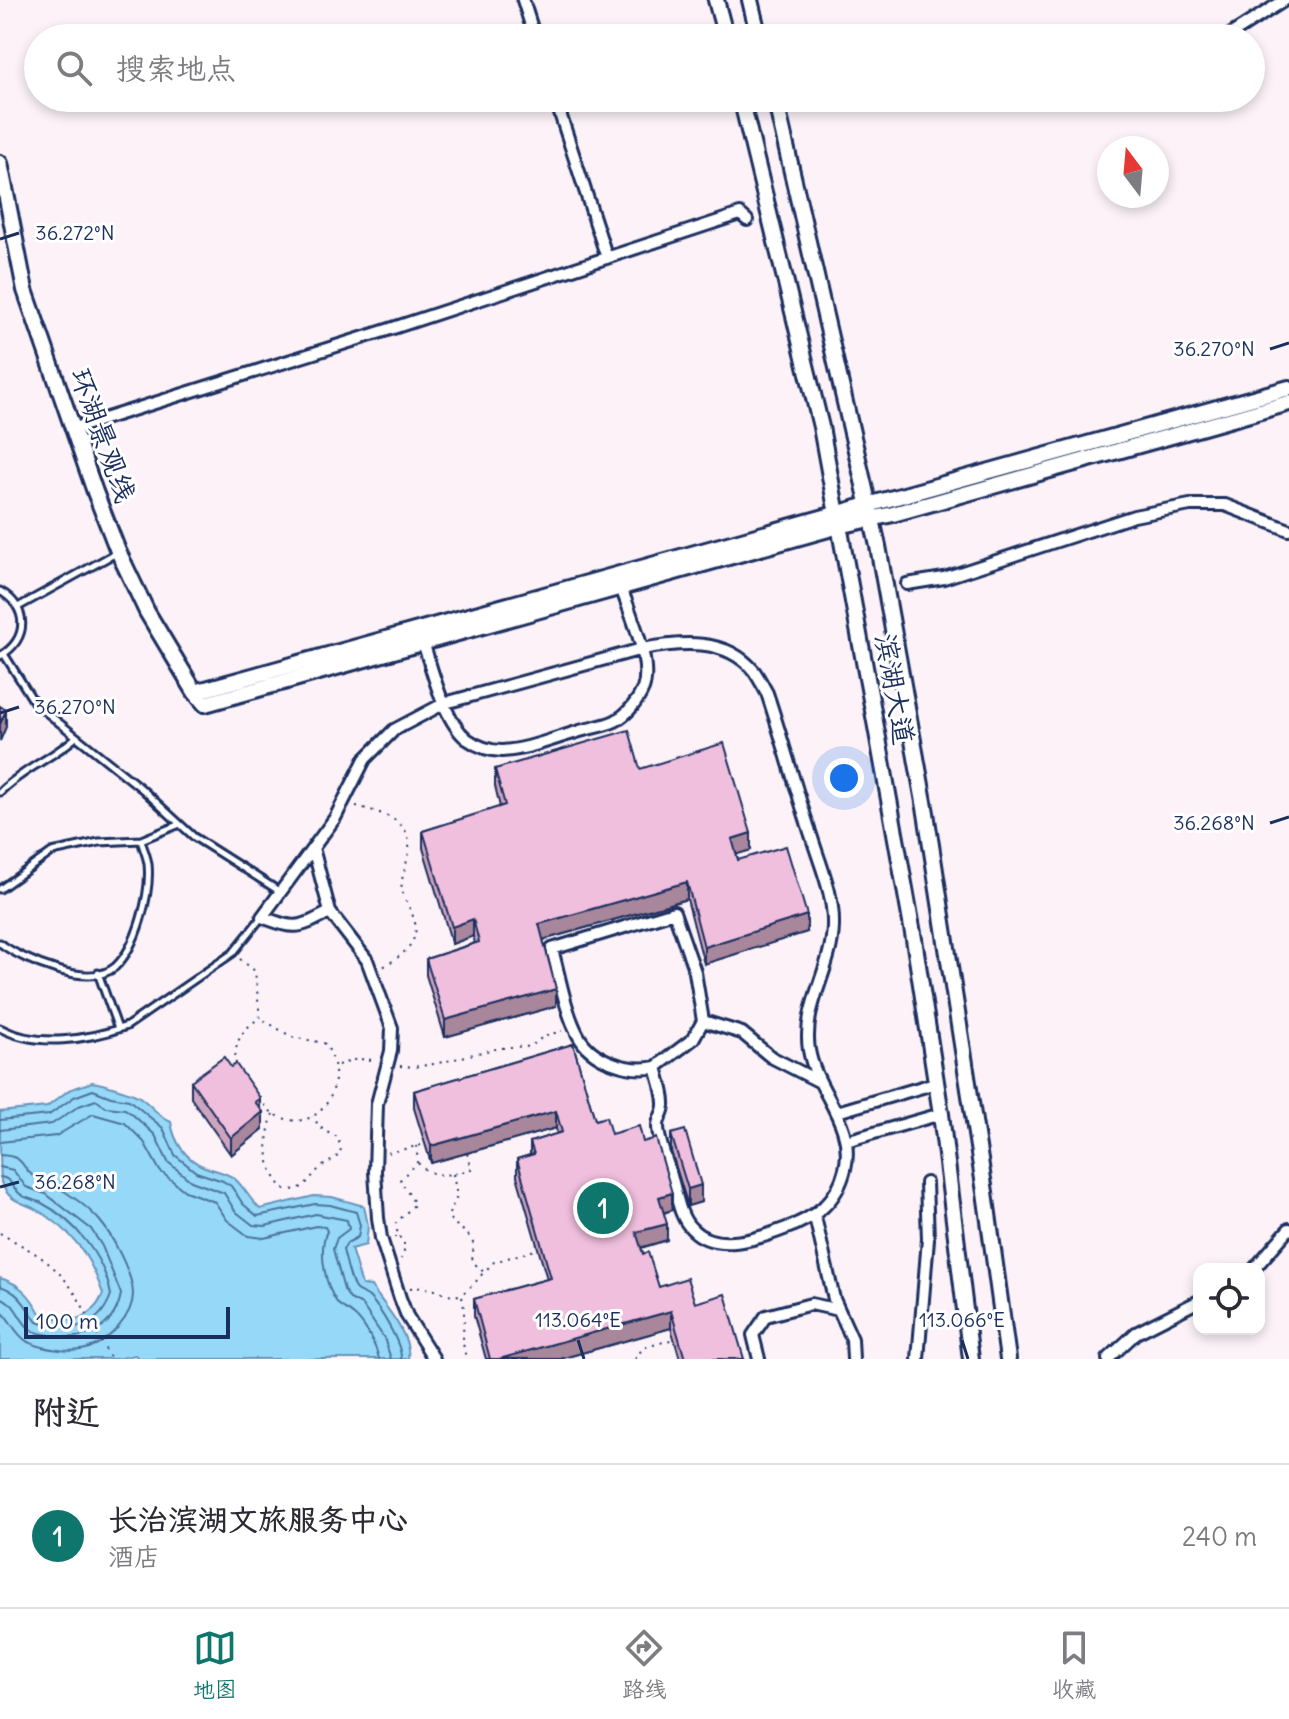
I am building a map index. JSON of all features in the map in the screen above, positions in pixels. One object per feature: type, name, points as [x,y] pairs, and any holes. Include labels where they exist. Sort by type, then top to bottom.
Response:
[{"type":"main road","points":[[716,0],[722,24]]},
{"type":"main road","points":[[750,0],[756,24]]},
{"type":"main road","name":"滨湖大道","points":[[744,112],[821,427],[912,924],[941,1114],[971,1359]]},
{"type":"main road","name":"滨湖大道","points":[[778,112],[871,512],[926,813],[1008,1359]]},
{"type":"main road","name":"环湖景观线","points":[[0,163],[23,280],[72,429],[118,551],[147,612],[205,704],[422,636]]},
{"type":"main road","points":[[871,512],[1289,388]]},
{"type":"main road","points":[[195,692],[422,636],[838,519],[1289,403]]},
{"type":"street","points":[[523,0],[531,24]]},
{"type":"street","points":[[1247,24],[1285,0]]},
{"type":"street","points":[[560,112],[607,258]]},
{"type":"street","points":[[72,429],[369,336],[740,214],[747,220]]},
{"type":"street","points":[[907,584],[944,578],[1134,516],[1190,505],[1225,505],[1289,530]]},
{"type":"street","points":[[422,636],[453,723],[465,738],[481,747],[502,751],[525,746],[617,720],[632,708],[643,688],[645,670],[642,649],[619,581]]},
{"type":"street","points":[[330,912],[296,927],[262,917],[343,802],[365,759],[394,730],[445,703],[642,649],[673,643],[706,644],[740,658],[754,672],[767,693],[830,894],[831,943],[809,1013],[807,1033],[813,1072],[837,1112],[846,1141],[846,1167],[839,1189],[815,1217],[783,1230],[731,1242],[704,1237],[691,1229],[683,1216],[658,1128],[664,1103],[656,1067]]},
{"type":"street","points":[[313,848],[330,912],[348,932],[373,972],[392,1028],[391,1051],[377,1104],[378,1218],[382,1241],[407,1316],[434,1359]]},
{"type":"street","points":[[674,912],[695,972],[703,1021],[693,1039],[656,1067],[633,1068],[603,1058],[589,1049],[578,1035],[552,949],[674,912]]},
{"type":"street","points":[[703,1021],[742,1033],[771,1057],[818,1081]]},
{"type":"street","points":[[837,1112],[936,1083]]},
{"type":"street","points":[[846,1141],[941,1114]]},
{"type":"street","points":[[918,1359],[928,1239],[926,1183]]},
{"type":"street","points":[[815,1217],[827,1273],[852,1339],[853,1359]]},
{"type":"street","points":[[1259,1263],[1289,1229]]},
{"type":"street","points":[[759,1359],[753,1335],[766,1316],[811,1304],[839,1310]]},
{"type":"street","points":[[1108,1359],[1136,1333],[1193,1304]]},
{"type":"lane","points":[[18,607],[118,551]]},
{"type":"lane","points":[[0,591],[11,597],[22,618],[18,641],[2,655],[34,702],[133,781],[194,837],[280,891]]},
{"type":"lane","points":[[0,792],[30,768],[61,751],[76,736]]},
{"type":"lane","points":[[0,889],[52,852],[99,842],[141,840],[180,824]]},
{"type":"lane","points":[[0,943],[13,953],[50,969],[98,973],[113,968],[138,930],[145,898],[148,864],[141,840]]},
{"type":"lane","points":[[0,1028],[37,1040],[82,1037],[118,1029],[233,953],[262,917]]},
{"type":"lane","points":[[98,973],[118,1029]]},
{"type":"path","points":[[343,802],[392,817],[401,824],[411,848],[402,879],[402,892],[417,928],[414,941],[404,954],[373,972]]},
{"type":"path","points":[[233,953],[255,971],[260,1018]]},
{"type":"path","points":[[236,1064],[235,1051],[239,1039],[244,1030],[260,1018]]},
{"type":"path","points":[[254,1094],[273,1113],[295,1120],[312,1117],[330,1102],[337,1065],[324,1043],[292,1037],[260,1018]]},
{"type":"path","points":[[337,1065],[368,1059],[404,1067],[509,1045],[530,1047],[544,1036],[575,1027]]},
{"type":"path","points":[[273,1113],[266,1143],[271,1173],[284,1189],[294,1191],[305,1187],[318,1170],[336,1159],[341,1152],[338,1137],[324,1131],[312,1117]]},
{"type":"path","points":[[376,1157],[425,1143]]},
{"type":"path","points":[[416,1146],[417,1162],[421,1168],[434,1174],[453,1174],[472,1169],[467,1153]]},
{"type":"path","points":[[398,1237],[396,1223],[415,1204],[400,1180],[417,1162]]},
{"type":"path","points":[[453,1174],[457,1196],[448,1216],[471,1239],[471,1259],[484,1272]]},
{"type":"path","points":[[0,1233],[35,1253],[59,1272],[111,1359]]},
{"type":"path","points":[[382,1241],[398,1237],[403,1240],[402,1259],[389,1264]]},
{"type":"path","points":[[397,1290],[433,1287],[446,1296],[461,1295],[470,1290],[494,1262],[538,1249]]},
{"type":"path","points":[[461,1295],[465,1310],[462,1346],[467,1359]]},
{"type":"path","points":[[636,1358],[643,1348],[674,1339]]},
{"type":"water","points":[[92,1082],[141,1098],[171,1122],[178,1143],[187,1155],[198,1164],[235,1179],[260,1209],[314,1196],[332,1197],[364,1206],[368,1225],[366,1245],[351,1249],[362,1285],[371,1286],[401,1330],[406,1340],[408,1359],[140,1359],[135,1355],[116,1359],[0,1359],[0,1278],[25,1292],[41,1315],[61,1319],[85,1316],[98,1304],[103,1294],[86,1257],[71,1236],[39,1211],[12,1198],[1,1182],[0,1112],[47,1107],[69,1090]]},
{"type":"building","points":[[0,706],[6,710],[0,724]]},
{"type":"building","points":[[629,730],[640,769],[724,743],[751,833],[732,839],[738,860],[786,846],[807,915],[704,947],[687,882],[539,924],[556,989],[445,1020],[426,959],[479,942],[473,919],[452,927],[423,831],[505,805],[495,769]]},
{"type":"building","points":[[573,1044],[595,1120],[606,1117],[611,1134],[639,1126],[643,1142],[656,1138],[672,1193],[659,1197],[667,1224],[636,1232],[643,1254],[648,1252],[659,1287],[687,1278],[695,1303],[725,1294],[744,1359],[685,1359],[671,1311],[490,1359],[474,1299],[551,1278],[517,1159],[534,1154],[530,1142],[562,1132],[556,1111],[431,1146],[414,1091]]},
{"type":"building","points":[[224,1057],[231,1067],[236,1064],[260,1098],[255,1102],[263,1112],[231,1138],[191,1081]]},
{"type":"building","points":[[685,1130],[701,1185],[688,1189],[671,1134]]},
{"type":"place","name":"长治滨湖文旅服务中心","points":[[603,1208]]}]
